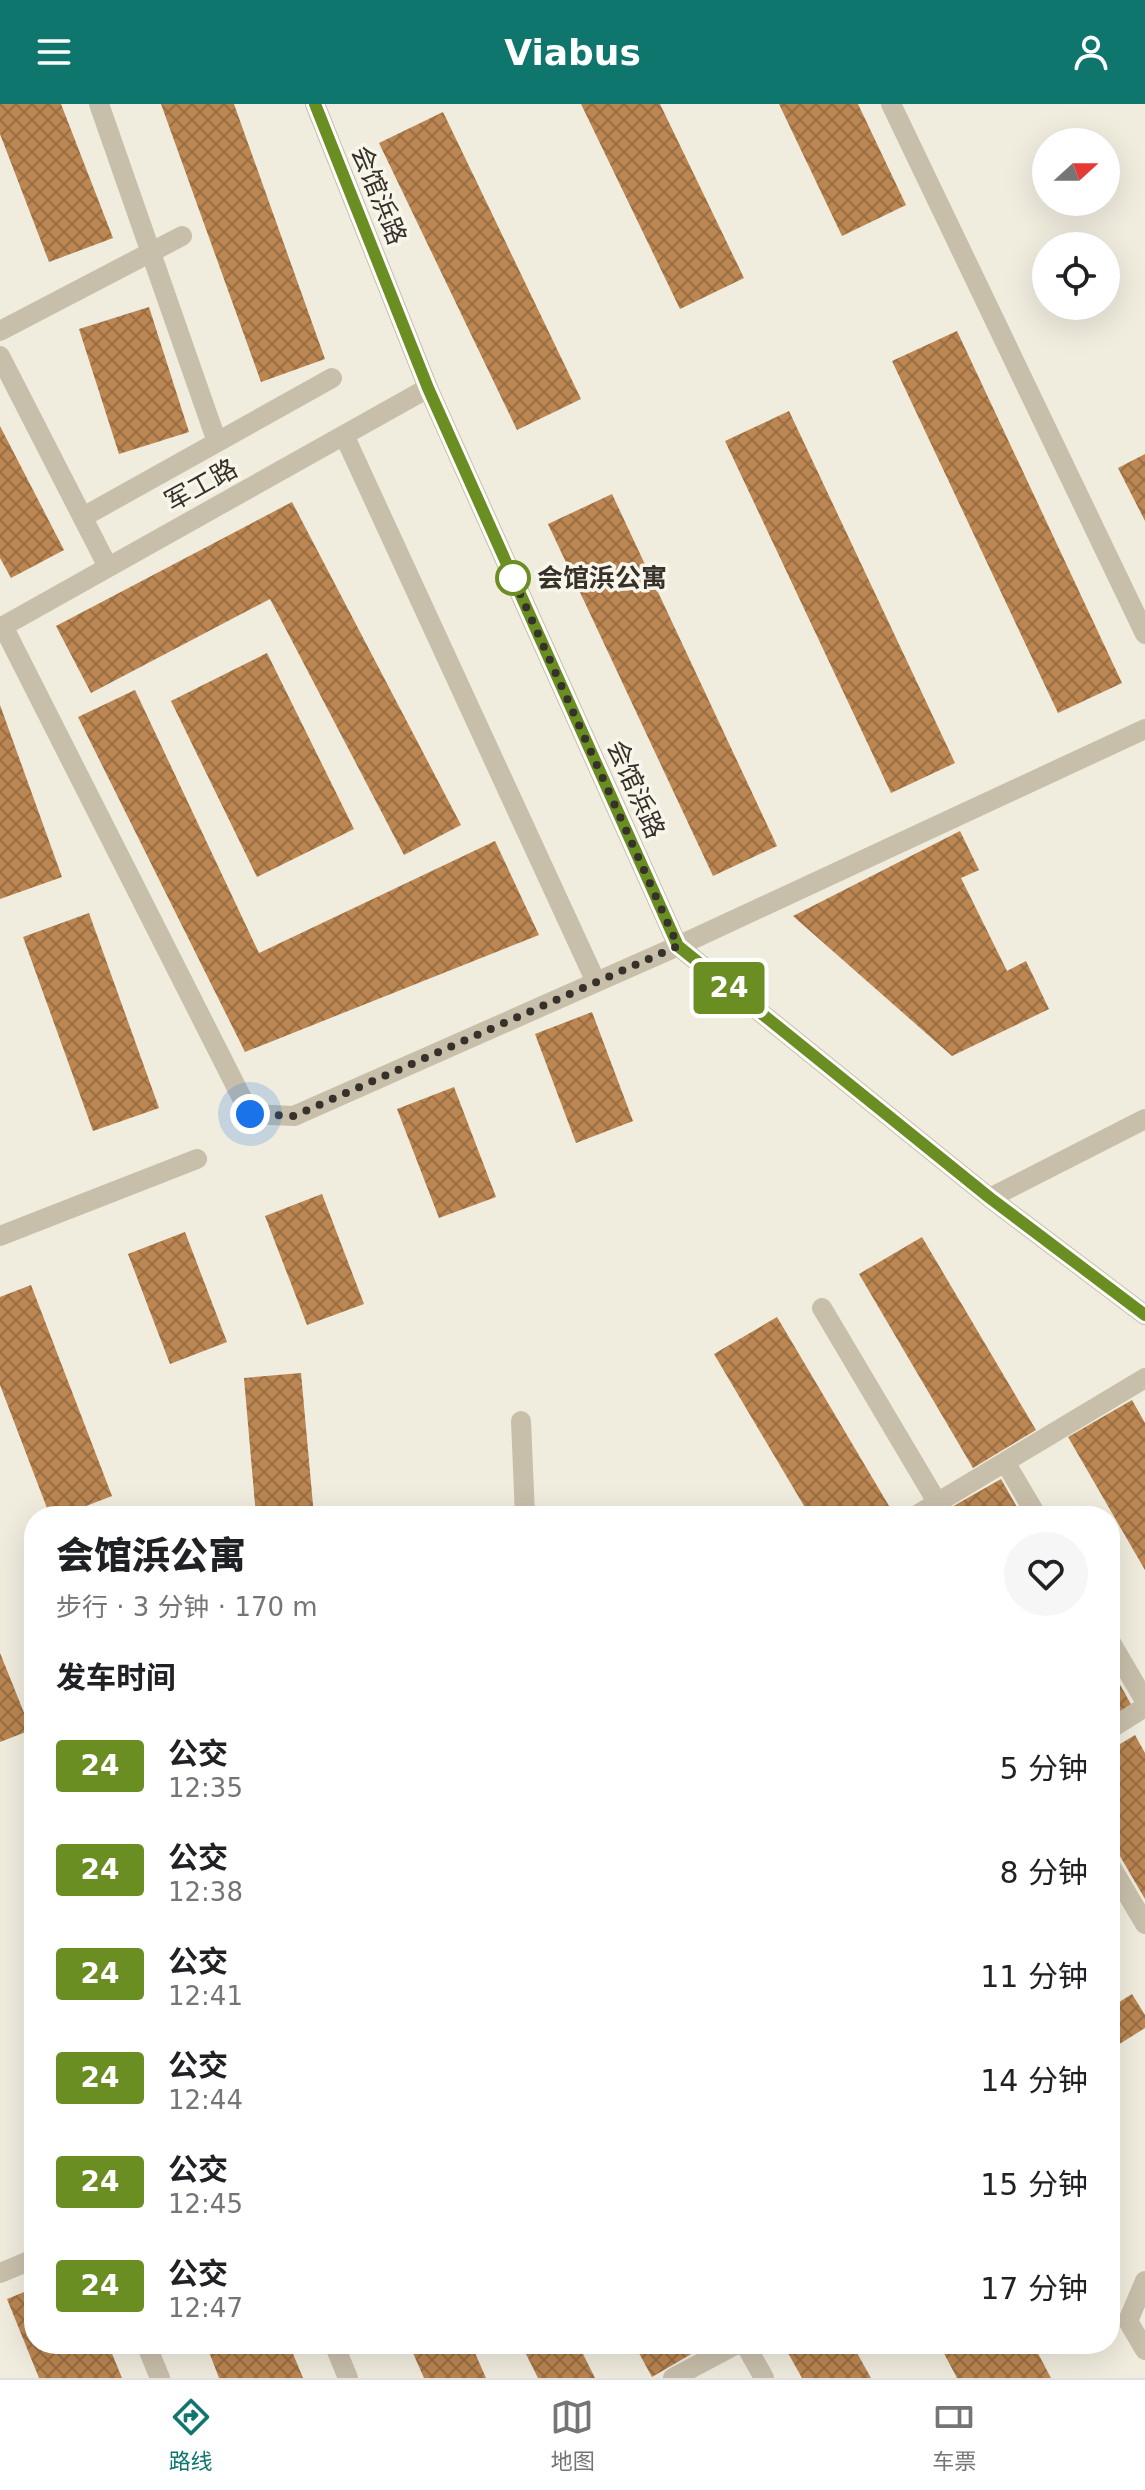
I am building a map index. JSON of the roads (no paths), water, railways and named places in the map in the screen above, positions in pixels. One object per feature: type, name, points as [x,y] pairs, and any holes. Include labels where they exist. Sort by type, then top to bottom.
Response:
[{"type":"street","points":[[99,104],[217,442]]},
{"type":"street","name":"会馆浜路","points":[[315,104],[428,388],[678,946],[990,1198],[1145,1315]]},
{"type":"street","points":[[891,104],[1145,634]]},
{"type":"street","points":[[0,331],[182,236]]},
{"type":"street","points":[[0,356],[108,567]]},
{"type":"street","points":[[83,517],[332,378]]},
{"type":"street","name":"军工路","points":[[2,627],[428,388]]},
{"type":"street","points":[[344,435],[596,982]]},
{"type":"street","points":[[2,627],[250,1114],[294,1116],[678,946],[1145,729]]},
{"type":"street","points":[[990,1198],[1145,1119]]},
{"type":"street","points":[[0,1236],[197,1159]]},
{"type":"street","points":[[822,1308],[937,1502]]},
{"type":"street","points":[[931,1506],[1145,1378]]},
{"type":"street","points":[[521,1421],[525,1506]]},
{"type":"street","points":[[1005,1462],[1031,1506]]},
{"type":"street","points":[[1120,1659],[1145,1704],[1120,1722]]},
{"type":"street","points":[[1120,1882],[1145,1924]]},
{"type":"street","points":[[0,2273],[24,2263]]},
{"type":"street","points":[[1145,2281],[1128,2321],[1145,2350]]},
{"type":"street","points":[[150,2354],[160,2378]]},
{"type":"street","points":[[338,2354],[348,2378]]},
{"type":"street","points":[[673,2378],[718,2354]]},
{"type":"street","points":[[751,2354],[764,2378]]},
{"type":"place","name":"会馆浜公寓","points":[[513,578]]}]
